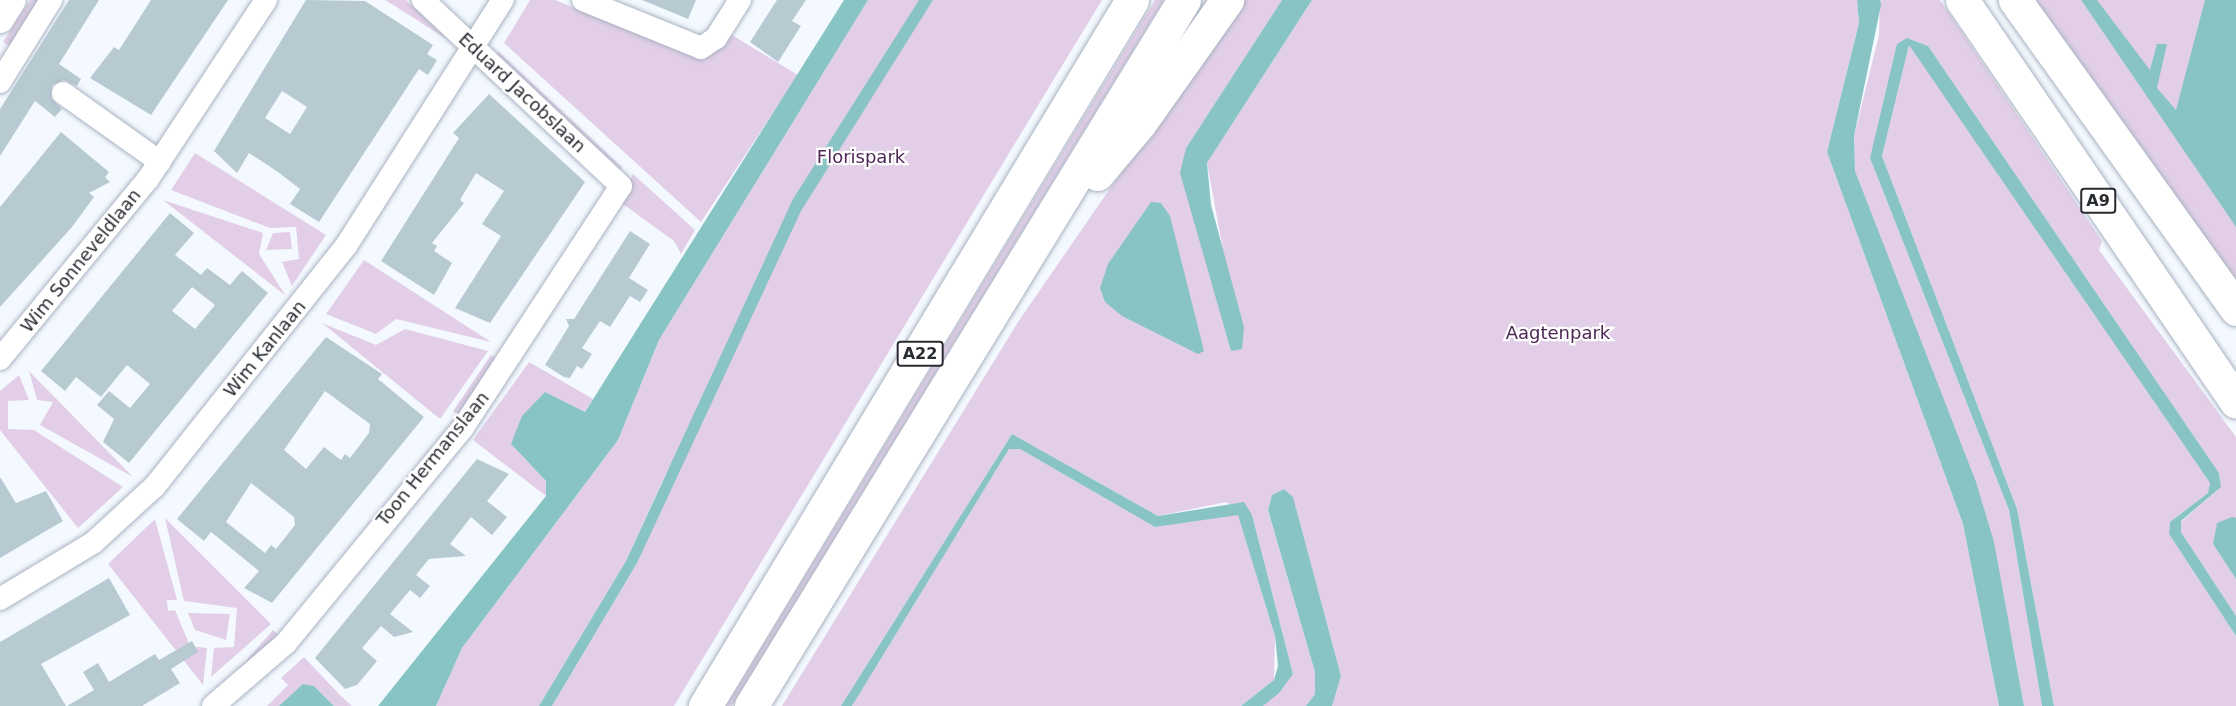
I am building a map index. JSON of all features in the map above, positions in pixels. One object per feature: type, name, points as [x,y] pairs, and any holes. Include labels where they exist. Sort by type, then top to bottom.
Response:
[{"type":"highway","name":"A22","points":[[705,706],[1132,0]]},
{"type":"highway","name":"A22","points":[[751,706],[1184,0]]},
{"type":"highway","name":"A22","points":[[1026,256],[1140,123],[1227,0]]},
{"type":"highway","name":"A9","points":[[1962,0],[2236,401]]},
{"type":"highway","name":"A9","points":[[2015,0],[2236,309]]},
{"type":"main road","points":[[0,19],[12,0]]},
{"type":"street","points":[[0,82],[51,0]]},
{"type":"street","name":"Wim Sonneveldlaan","points":[[0,359],[160,162],[266,0]]},
{"type":"street","name":"Eduard Jacobslaan","points":[[423,0],[621,186]]},
{"type":"street","name":"Wim Kanlaan","points":[[0,599],[93,543],[155,486],[346,246],[503,0]]},
{"type":"street","points":[[583,0],[701,48],[716,38],[740,0]]},
{"type":"street","points":[[63,93],[160,162]]},
{"type":"street","name":"Toon Hermanslaan","points":[[213,706],[286,643],[462,429],[621,186]]},
{"type":"green space","points":[[30,0],[42,0],[12,48],[3,42]]},
{"type":"green space","points":[[385,0],[406,0],[451,42],[395,6]]},
{"type":"green space","points":[[530,0],[555,0],[704,60],[727,32],[798,75],[701,222],[504,43]]},
{"type":"green space","name":"Florispark","points":[[868,0],[1102,0],[674,706],[552,706],[637,563],[667,471],[626,561],[539,706],[436,706],[462,648],[618,440],[659,340]]},
{"type":"green space","points":[[1155,0],[1164,0],[732,706],[726,706]]},
{"type":"green space","name":"Aagtenpark","points":[[1240,0],[1282,0],[1186,148],[1194,219],[1231,350],[1228,277],[1207,163],[1312,0],[1857,0],[1859,23],[1827,152],[1963,524],[1999,706],[1332,706],[1341,676],[1293,498],[1284,489],[1272,495],[1268,511],[1315,672],[1315,694],[1306,706],[1263,706],[1293,674],[1252,515],[1226,502],[1158,516],[1012,434],[841,706],[782,706],[1018,322]]},
{"type":"green space","points":[[1880,0],[1940,0],[2102,241],[2099,250],[2236,437],[2236,518],[2213,544],[2236,579],[2236,616],[2181,532],[2181,522],[2221,487],[2219,473],[1928,46],[1907,38],[1870,158],[2009,510],[2042,706],[2024,706],[2013,644],[1855,171],[1854,136],[1879,35]]},
{"type":"green space","points":[[2035,0],[2081,0],[2226,212],[2157,88],[2097,0],[2236,0],[2236,282]]},
{"type":"green space","points":[[1909,44],[2210,483],[2208,493],[2170,522],[2169,534],[2236,636],[2236,706],[2054,706],[2017,509],[1882,156]]},
{"type":"green space","points":[[499,52],[622,167],[619,171],[495,53]]},
{"type":"green space","points":[[195,153],[326,235],[292,286],[282,262],[299,259],[296,227],[270,228],[171,190]]},
{"type":"green space","points":[[633,174],[695,230],[681,254],[674,241],[620,202]]},
{"type":"green space","points":[[163,200],[263,233],[259,254],[286,296]]},
{"type":"green space","points":[[290,232],[292,249],[266,250],[273,233]]},
{"type":"green space","points":[[364,260],[491,342],[396,319],[376,334],[326,314]]},
{"type":"green space","points":[[322,323],[376,345],[405,329],[488,351],[440,419]]},
{"type":"green space","points":[[491,355],[500,361],[462,418],[453,411]]},
{"type":"green space","points":[[529,362],[593,399],[584,413],[511,444],[546,481],[546,496],[473,440]]},
{"type":"green space","points":[[29,371],[133,477],[40,425],[53,402],[37,400]]},
{"type":"green space","points":[[19,375],[29,400],[8,401],[8,429],[34,430],[123,487],[78,528],[0,430],[0,391]]},
{"type":"green space","points":[[1009,449],[1020,449],[1155,527],[1238,514],[1275,636],[1274,680],[1241,706],[852,706]]},
{"type":"green space","points":[[165,518],[271,624],[211,677],[214,648],[234,647],[237,608],[184,601]]},
{"type":"green space","points":[[155,519],[177,600],[167,600],[168,611],[175,610],[190,646],[207,648],[203,685],[108,564]]},
{"type":"green space","points":[[188,613],[230,614],[226,640],[195,630]]},
{"type":"green space","points":[[273,630],[281,637],[229,697],[221,690]]},
{"type":"green space","points":[[304,657],[352,706],[334,706],[314,686],[304,684],[279,706],[267,706],[288,685],[281,678]]},
{"type":"water","points":[[844,0],[868,0],[659,340],[618,440],[462,648],[436,706],[378,706],[546,496],[546,481],[511,444],[522,416],[545,392],[585,412]]},
{"type":"water","points":[[919,0],[933,0],[801,211],[637,563],[552,706],[539,706],[626,561],[793,199]]},
{"type":"water","points":[[1282,0],[1312,0],[1207,163],[1211,205],[1244,327],[1242,349],[1231,351],[1180,173],[1186,148]]},
{"type":"water","points":[[1857,0],[1880,0],[1881,5],[1854,136],[1855,171],[1976,482],[1994,542],[2024,706],[1999,706],[1963,524],[1827,152],[1859,23]]},
{"type":"water","points":[[2081,0],[2097,0],[2150,70],[2157,44],[2167,44],[2157,88],[2176,110],[2205,0],[2236,0],[2236,227]]},
{"type":"water","points":[[1907,38],[1928,46],[2219,473],[2221,487],[2181,521],[2181,532],[2236,616],[2236,636],[2169,534],[2170,522],[2208,493],[2210,483],[1909,45],[1882,156],[2017,509],[2054,706],[2042,706],[2009,510],[1870,158],[1897,44]]},
{"type":"water","points":[[1151,202],[1161,203],[1170,216],[1204,351],[1198,354],[1122,316],[1105,302],[1100,288],[1108,264]]},
{"type":"water","points":[[1012,434],[1158,516],[1244,502],[1252,515],[1293,674],[1279,693],[1263,706],[1241,706],[1274,680],[1278,666],[1275,636],[1238,515],[1155,527],[1020,449],[1009,449],[852,706],[841,706]]},
{"type":"water","points":[[1284,489],[1293,497],[1341,676],[1332,706],[1306,706],[1315,694],[1315,672],[1268,510],[1272,495]]},
{"type":"water","points":[[2232,517],[2236,518],[2236,579],[2213,544],[2217,523]]},
{"type":"water","points":[[303,684],[314,686],[334,706],[279,706]]},
{"type":"building","points":[[69,0],[99,0],[59,64],[81,79],[77,86],[64,80],[52,85],[51,98],[62,109],[55,117],[35,101],[0,156],[0,109]]},
{"type":"building","points":[[151,0],[228,0],[151,115],[90,78],[114,47],[119,50]]},
{"type":"building","points":[[306,0],[365,1],[433,45],[427,54],[437,60],[428,75],[419,69],[319,222],[290,204],[300,189],[278,172],[249,153],[237,173],[214,151]],"holes":[[[282,91],[307,107],[290,134],[265,118]]]},
{"type":"building","points":[[642,0],[696,0],[688,19]]},
{"type":"building","points":[[777,0],[806,0],[792,21],[801,26],[778,62],[750,42]]},
{"type":"building","points":[[489,94],[585,182],[490,323],[455,308],[501,236],[482,224],[504,191],[476,173],[460,200],[464,203],[432,243],[437,246],[434,251],[452,263],[434,295],[381,261],[459,138],[453,133]]},
{"type":"building","points":[[61,132],[109,172],[105,177],[110,182],[89,193],[94,197],[72,227],[0,307],[0,207]]},
{"type":"building","points":[[170,213],[194,233],[175,255],[201,275],[207,268],[230,285],[242,271],[268,293],[129,463],[103,442],[114,419],[97,405],[109,391],[130,408],[150,384],[127,365],[101,397],[76,377],[65,391],[41,371]],"holes":[[[192,287],[215,305],[195,329],[172,311]]]},
{"type":"building","points":[[630,231],[650,244],[629,278],[648,290],[640,302],[630,296],[610,327],[600,321],[582,348],[592,354],[582,369],[577,366],[570,378],[564,377],[545,365],[569,326],[566,319],[574,319]]},
{"type":"building","points":[[326,337],[382,374],[378,379],[424,417],[272,603],[244,588],[259,571],[211,532],[204,541],[177,519]],"holes":[[[325,391],[370,424],[369,433],[350,458],[345,454],[341,460],[324,447],[306,469],[284,450]],[[251,483],[294,517],[295,525],[276,549],[271,545],[265,553],[226,522]]]},
{"type":"building","points":[[477,459],[509,474],[487,501],[507,517],[492,535],[471,517],[450,544],[466,556],[429,559],[416,575],[430,586],[420,598],[410,590],[390,614],[413,632],[394,637],[381,626],[362,648],[377,661],[357,685],[345,689],[315,658]]},
{"type":"building","points":[[0,477],[16,503],[46,491],[63,521],[0,558]]},
{"type":"building","points":[[109,578],[130,615],[41,664],[66,706],[0,706],[0,642]]},
{"type":"building","points":[[192,641],[198,652],[171,669],[180,683],[142,706],[67,706],[94,690],[83,672],[98,663],[109,682],[155,654],[159,660]]}]
